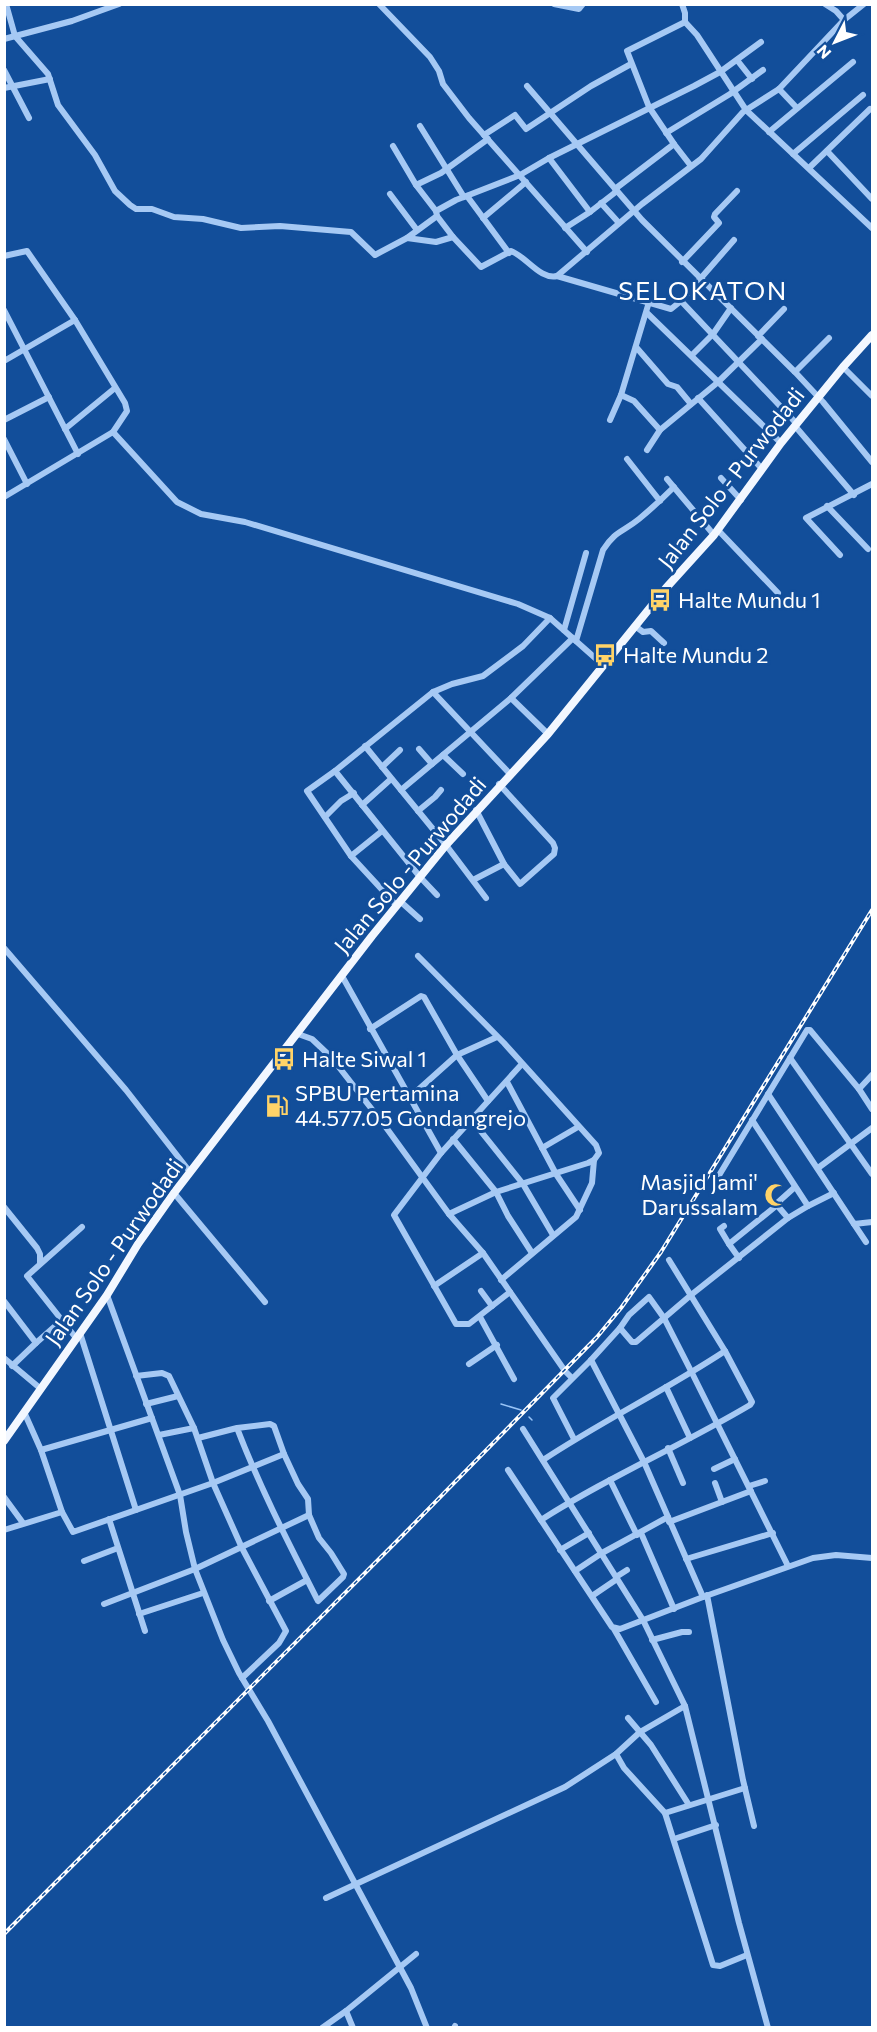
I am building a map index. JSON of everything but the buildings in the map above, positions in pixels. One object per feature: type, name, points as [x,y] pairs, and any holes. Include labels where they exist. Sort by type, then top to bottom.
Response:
[{"type":"main road","name":"Jalan Solo - Purwodadi","points":[[4,1441],[107,1295],[138,1244],[174,1193],[342,976],[446,845],[499,784],[548,734],[666,588],[716,533],[781,442],[843,367],[873,335]]},
{"type":"street","points":[[6,4],[15,36],[46,72],[58,105],[95,155],[115,191],[136,209],[152,209],[174,217],[203,219],[241,228],[280,226],[351,232],[375,255],[407,238],[436,214],[466,196],[520,175],[576,144],[720,72],[761,42]]},
{"type":"street","points":[[4,39],[72,21],[119,4]]},
{"type":"street","points":[[379,4],[430,57],[439,71],[443,84],[586,252]]},
{"type":"street","points":[[554,4],[579,9],[583,4]]},
{"type":"street","points":[[682,4],[686,14],[685,22],[697,35],[746,110],[873,228]]},
{"type":"street","points":[[825,4],[844,20]]},
{"type":"street","points":[[557,276],[715,145],[746,110],[779,89],[844,20],[864,4]]},
{"type":"street","points":[[685,22],[628,50],[627,55],[650,107],[691,166]]},
{"type":"street","points":[[737,60],[752,79]]},
{"type":"street","points":[[768,132],[854,62]]},
{"type":"street","points":[[416,185],[441,173],[515,115],[526,129],[591,86],[631,64]]},
{"type":"street","points":[[4,70],[30,118]]},
{"type":"street","points":[[666,133],[734,92],[763,70]]},
{"type":"street","points":[[4,88],[50,79]]},
{"type":"street","points":[[527,86],[634,211],[682,262],[795,372],[873,462]]},
{"type":"street","points":[[779,89],[798,108]]},
{"type":"street","points":[[793,154],[863,95]]},
{"type":"street","points":[[809,168],[870,109]]},
{"type":"street","points":[[420,126],[446,168],[509,253]]},
{"type":"street","points":[[562,238],[566,230],[602,204],[674,144]]},
{"type":"street","points":[[393,146],[436,214],[453,237],[482,267],[511,251],[523,256],[537,270],[550,277],[557,276],[671,309],[681,301],[734,240]]},
{"type":"street","points":[[827,151],[873,199]]},
{"type":"street","points":[[549,158],[590,212]]},
{"type":"street","points":[[483,218],[526,182]]},
{"type":"street","points":[[682,262],[719,223],[714,217],[715,214],[737,190]]},
{"type":"street","points":[[390,194],[417,230]]},
{"type":"street","points":[[602,204],[619,224]]},
{"type":"street","points":[[407,238],[436,242],[453,237]]},
{"type":"street","points":[[4,256],[26,250],[75,320],[125,403],[127,411],[113,432],[27,484],[8,492],[4,497]]},
{"type":"street","points":[[681,301],[796,425],[854,495]]},
{"type":"street","points":[[610,420],[621,395],[649,302]]},
{"type":"street","points":[[692,355],[713,334],[731,308]]},
{"type":"street","points":[[647,450],[660,430],[739,363],[784,309]]},
{"type":"street","points":[[4,310],[78,454]]},
{"type":"street","points":[[647,313],[692,355],[717,383],[781,442]]},
{"type":"street","points":[[4,361],[75,320]]},
{"type":"street","points":[[795,372],[829,338]]},
{"type":"street","points":[[636,347],[668,384],[677,387],[691,404]]},
{"type":"street","points":[[843,367],[873,396]]},
{"type":"street","points":[[66,429],[115,388]]},
{"type":"street","points":[[621,395],[634,401],[660,430]]},
{"type":"street","points":[[4,420],[49,397]]},
{"type":"street","points":[[698,398],[762,469]]},
{"type":"street","points":[[113,432],[169,495],[186,508],[207,515],[245,522],[518,604],[550,618],[603,665]]},
{"type":"street","points":[[4,439],[27,484]]},
{"type":"street","points":[[627,459],[660,501]]},
{"type":"street","points":[[721,478],[741,500]]},
{"type":"street","points":[[667,479],[716,533],[750,561],[778,593]]},
{"type":"street","points":[[840,555],[806,518],[873,484]]},
{"type":"street","points":[[401,790],[472,732],[575,639],[606,546],[615,535],[637,521],[674,487]]},
{"type":"street","points":[[827,506],[868,549]]},
{"type":"street","points":[[564,630],[586,553]]},
{"type":"street","points":[[420,919],[399,904],[351,856],[307,791],[433,692],[452,684],[483,676],[523,646],[550,618]]},
{"type":"street","points":[[635,626],[644,632],[651,630],[664,643]]},
{"type":"street","points":[[433,692],[510,774]]},
{"type":"street","points":[[511,698],[548,734]]},
{"type":"street","points":[[365,746],[486,898]]},
{"type":"street","points":[[419,749],[432,764]]},
{"type":"street","points":[[382,767],[400,750]]},
{"type":"street","points":[[444,755],[463,774]]},
{"type":"street","points":[[335,771],[382,831],[437,895]]},
{"type":"street","points":[[362,805],[391,779]]},
{"type":"street","points":[[476,810],[504,864],[516,881],[522,884],[554,854],[555,848],[499,784]]},
{"type":"street","points":[[418,811],[441,789]]},
{"type":"street","points":[[325,817],[341,801],[354,793]]},
{"type":"street","points":[[351,856],[382,831]]},
{"type":"street","points":[[473,880],[504,864]]},
{"type":"street","points":[[4,948],[126,1090],[190,1172]]},
{"type":"street","points":[[418,956],[497,1037],[598,1149],[599,1153],[594,1160],[592,1183],[572,1222],[553,1235],[501,1280]]},
{"type":"street","points":[[342,976],[441,1154]]},
{"type":"street","points":[[370,1029],[423,996],[457,1055],[488,1101]]},
{"type":"street","points":[[718,1177],[807,1030],[810,1030],[873,1109]]},
{"type":"street","points":[[297,1034],[312,1040],[325,1050],[423,1177],[448,1214],[483,1253],[564,1371],[573,1378]]},
{"type":"street","points":[[409,1098],[457,1055],[497,1037]]},
{"type":"street","points":[[790,1058],[873,1174]]},
{"type":"street","points":[[510,1292],[467,1326],[456,1324],[394,1215],[441,1154],[521,1065]]},
{"type":"street","points":[[859,1089],[873,1075]]},
{"type":"street","points":[[507,1082],[556,1174],[580,1210]]},
{"type":"street","points":[[768,1094],[866,1242]]},
{"type":"street","points":[[471,1119],[523,1184],[553,1235]]},
{"type":"street","points":[[752,1120],[808,1206]]},
{"type":"street","points":[[542,1149],[578,1127]]},
{"type":"street","points":[[818,1168],[873,1128]]},
{"type":"street","points":[[453,1140],[496,1192],[508,1216],[532,1253]]},
{"type":"street","points":[[448,1214],[496,1192],[594,1160]]},
{"type":"street","points":[[729,1244],[776,1206],[776,1203],[795,1187]]},
{"type":"street","points":[[174,1193],[265,1302]]},
{"type":"street","points":[[620,1328],[634,1343],[788,1218],[834,1193]]},
{"type":"street","points":[[776,1206],[788,1218]]},
{"type":"street","points":[[5,1207],[37,1248],[40,1263]]},
{"type":"street","points":[[854,1224],[873,1222]]},
{"type":"street","points":[[724,1226],[720,1229],[739,1258]]},
{"type":"street","points":[[82,1227],[28,1273],[27,1278],[78,1336],[112,1430],[136,1510]]},
{"type":"street","points":[[434,1286],[483,1253]]},
{"type":"street","points":[[541,1520],[610,1480],[750,1406],[752,1402],[725,1351],[669,1260]]},
{"type":"street","points":[[481,1291],[492,1306]]},
{"type":"street","points":[[107,1295],[180,1495],[195,1569],[203,1593],[242,1678],[274,1731],[411,1988],[427,2028]]},
{"type":"street","points":[[574,1439],[553,1398],[648,1297],[664,1318],[788,1566]]},
{"type":"street","points":[[4,1301],[36,1343]]},
{"type":"street","points":[[480,1317],[514,1378]]},
{"type":"street","points":[[12,1366],[62,1320]]},
{"type":"street","points":[[469,1364],[497,1345]]},
{"type":"street","points":[[543,1460],[574,1439],[692,1373],[725,1351]]},
{"type":"street","points":[[4,1358],[41,1389]]},
{"type":"street","points":[[591,1360],[644,1462],[686,1559],[705,1596],[754,1826]]},
{"type":"street","points":[[136,1376],[166,1374],[194,1428],[213,1483],[242,1548],[286,1634],[242,1678]]},
{"type":"street","points":[[666,1387],[690,1438]]},
{"type":"street","points":[[146,1404],[178,1396]]},
{"type":"street","points":[[25,1414],[41,1450],[62,1512],[73,1532],[213,1483],[284,1454]]},
{"type":"street","points":[[41,1450],[152,1418]]},
{"type":"street","points":[[198,1438],[237,1428],[273,1424],[298,1484],[309,1499],[309,1515],[319,1538],[344,1576],[318,1601],[281,1530],[252,1468],[237,1428]]},
{"type":"street","points":[[159,1435],[194,1428]]},
{"type":"street","points":[[523,1429],[643,1620],[685,1706],[747,1955],[768,2028]]},
{"type":"street","points":[[668,1449],[683,1483]]},
{"type":"street","points":[[714,1468],[735,1459]]},
{"type":"street","points":[[508,1470],[614,1629],[656,1702]]},
{"type":"street","points":[[610,1480],[639,1534],[674,1609]]},
{"type":"street","points":[[575,1571],[602,1553],[639,1534],[669,1520],[722,1502],[765,1481]]},
{"type":"street","points":[[715,1483],[722,1502]]},
{"type":"street","points":[[4,1497],[23,1523]]},
{"type":"street","points":[[4,1530],[62,1512]]},
{"type":"street","points":[[104,1604],[195,1569],[309,1515]]},
{"type":"street","points":[[109,1519],[145,1630]]},
{"type":"street","points":[[560,1550],[589,1533]]},
{"type":"street","points":[[686,1559],[773,1533]]},
{"type":"street","points":[[84,1561],[118,1548]]},
{"type":"street","points":[[614,1629],[620,1629],[816,1557],[836,1555],[873,1558]]},
{"type":"street","points":[[592,1596],[627,1570]]},
{"type":"street","points":[[269,1601],[307,1580]]},
{"type":"street","points":[[139,1614],[203,1593]]},
{"type":"street","points":[[652,1640],[688,1632]]},
{"type":"street","points":[[326,1898],[565,1787],[615,1754],[640,1732],[685,1706]]},
{"type":"street","points":[[628,1718],[651,1745],[689,1805]]},
{"type":"street","points":[[615,1754],[665,1813],[713,1965],[720,1966],[747,1955]]},
{"type":"street","points":[[665,1813],[745,1788]]},
{"type":"street","points":[[674,1839],[716,1825]]},
{"type":"street","points":[[322,2028],[416,1953]]},
{"type":"street","points":[[346,2011],[353,2028]]},
{"type":"waterway","points":[[501,1404],[521,1410]]},
{"type":"waterway","points":[[529,1417],[532,1420]]},
{"type":"railway","points":[[4,1934],[403,1535],[597,1337],[661,1252],[872,910]]},
{"type":"place","name":"Halte Mundu 1","points":[[660,600]]},
{"type":"place","name":"Halte Mundu 2","points":[[605,655]]},
{"type":"place","name":"Halte Siwal 1","points":[[284,1059]]},
{"type":"place","name":"SPBU Pertamina 44.577.05 Gondangrejo","points":[[277,1106]]},
{"type":"place","name":"Masjid Jami' Darussalam","points":[[776,1195]]},
{"type":"district","name":"SELOKATON","points":[[703,291]]}]
